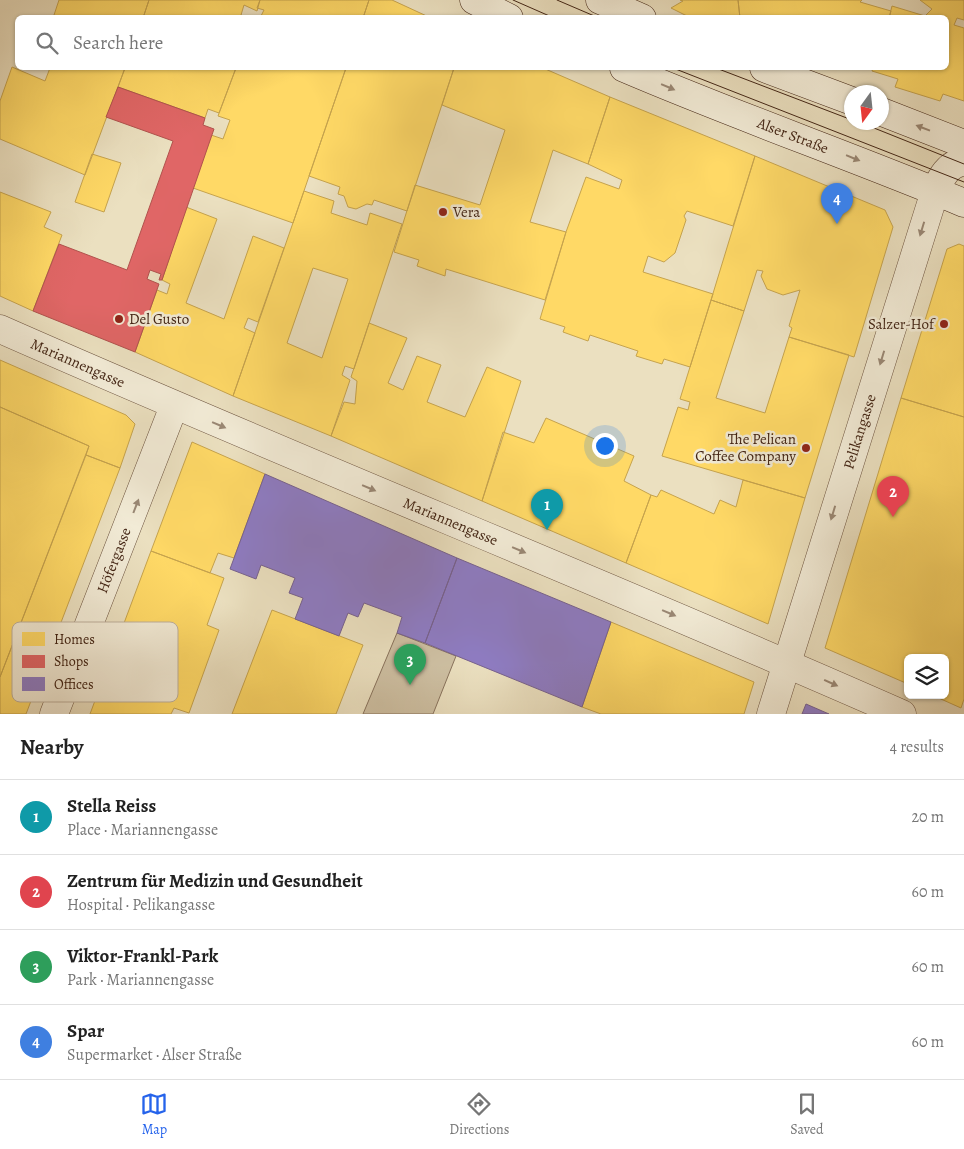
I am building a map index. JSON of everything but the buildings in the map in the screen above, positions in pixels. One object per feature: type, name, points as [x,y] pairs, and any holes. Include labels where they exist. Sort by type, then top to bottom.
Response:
[{"type":"street","points":[[474,0],[503,15]]},
{"type":"street","points":[[600,0],[635,15]]},
{"type":"street","name":"Alser Straße","points":[[629,70],[703,102],[964,203]]},
{"type":"street","points":[[769,70],[844,98]]},
{"type":"street","points":[[889,115],[964,144]]},
{"type":"street","name":"Pelikangasse","points":[[771,714],[935,191],[943,173],[959,162],[964,162]]},
{"type":"street","name":"Mariannengasse","points":[[0,329],[174,406],[786,663],[902,714]]},
{"type":"street","name":"Höfergasse","points":[[90,622],[174,406]]},
{"type":"street","name":"Höfergasse","points":[[54,714],[59,702]]},
{"type":"shaded area","points":[[397,633],[456,656],[433,714],[363,714]]},
{"type":"tram line","points":[[513,0],[547,15]]},
{"type":"tram line","points":[[557,0],[592,15]]},
{"type":"tram line","points":[[678,70],[964,182]]},
{"type":"tram line","points":[[721,70],[844,117]]},
{"type":"tram line","points":[[879,130],[964,164]]},
{"type":"place","name":"Vera","points":[[443,212]]},
{"type":"place","name":"Spar","points":[[837,224]]},
{"type":"place","name":"Del Gusto","points":[[119,319]]},
{"type":"place","name":"Salzer-Hof","points":[[944,324]]},
{"type":"place","name":"The Pelican Coffee Company","points":[[806,448]]},
{"type":"place","name":"Zentrum für Medizin und Gesundheit","points":[[893,517]]},
{"type":"place","name":"Stella Reiss","points":[[547,530]]},
{"type":"place","name":"Viktor-Frankl-Park","points":[[410,685]]}]
